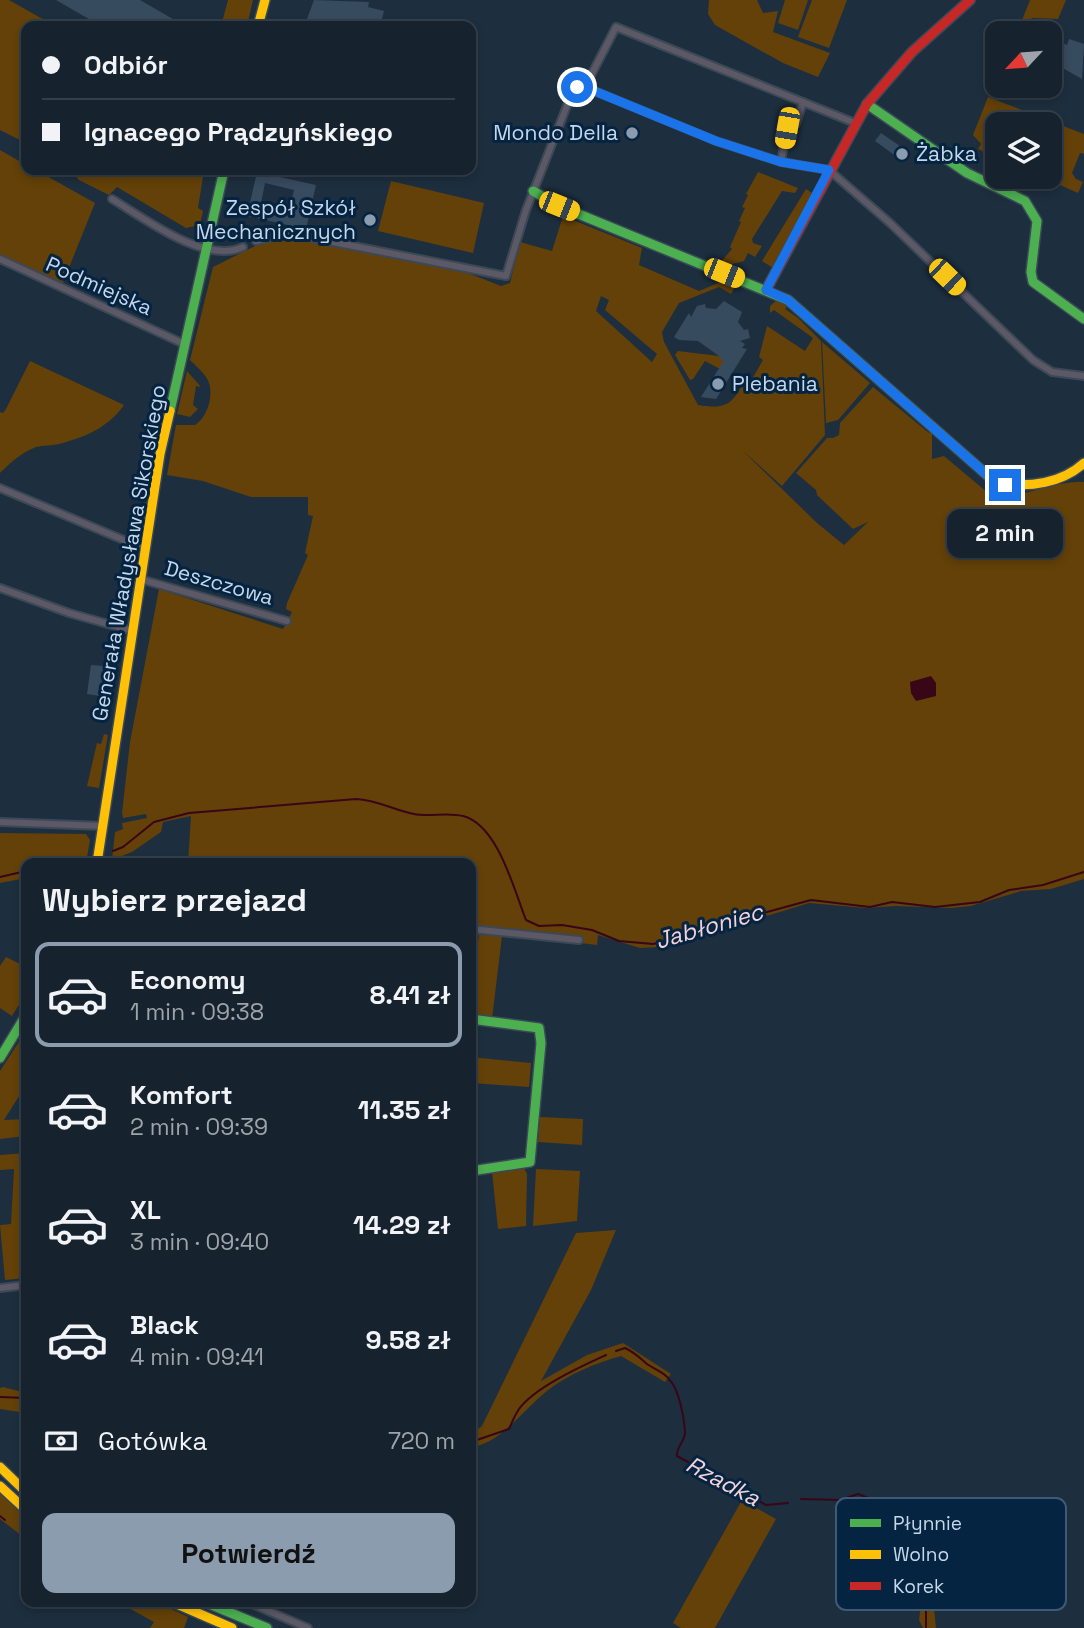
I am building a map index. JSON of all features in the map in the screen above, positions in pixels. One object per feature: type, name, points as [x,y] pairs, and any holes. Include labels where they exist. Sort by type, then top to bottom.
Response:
[{"type":"street","points":[[259,21],[265,0]]},
{"type":"street","points":[[766,290],[867,104],[912,52],[970,0]]},
{"type":"street","points":[[584,87],[616,27],[855,123]]},
{"type":"street","points":[[256,241],[286,233],[506,276],[533,191],[572,93],[577,87],[584,87],[716,141],[781,162],[829,170],[890,223],[1033,360],[1052,372],[1084,376]]},
{"type":"street","points":[[781,162],[787,128],[796,124],[803,102]]},
{"type":"street","points":[[867,104],[967,173],[1025,201],[1037,221],[1031,272],[1033,282],[1084,319]]},
{"type":"street","name":"Generała Władysława Sikorskiego","points":[[98,858],[143,548],[160,454],[223,175]]},
{"type":"street","points":[[533,191],[559,206],[788,300],[994,481],[1017,486],[1076,474],[1084,463]]},
{"type":"street","points":[[112,199],[184,242],[227,253],[243,247]]},
{"type":"street","name":"Podmiejska","points":[[0,259],[184,344]]},
{"type":"street","points":[[0,488],[143,548]]},
{"type":"street","name":"Deszczowa","points":[[140,579],[287,621]]},
{"type":"street","points":[[0,588],[69,613],[132,631]]},
{"type":"street","points":[[0,822],[102,826]]},
{"type":"street","points":[[476,930],[579,940]]},
{"type":"street","points":[[476,1020],[540,1028],[541,1043],[530,1162],[476,1170]]},
{"type":"street","points":[[0,1058],[21,1023]]},
{"type":"street","points":[[0,1288],[21,1286]]},
{"type":"street","points":[[0,1467],[21,1487]]},
{"type":"street","points":[[0,1486],[21,1505]]},
{"type":"street","points":[[184,1607],[232,1628]]},
{"type":"street","points":[[216,1607],[267,1628]]},
{"type":"street","points":[[259,1607],[308,1628]]},
{"type":"shaded area","points":[[0,0],[9,0],[46,21],[21,21],[21,140],[0,130]]},
{"type":"shaded area","points":[[228,0],[253,0],[248,21],[222,21]]},
{"type":"shaded area","points":[[709,0],[757,0],[763,13],[778,11],[773,32],[830,53],[818,77],[783,63],[715,25],[708,14]]},
{"type":"shaded area","points":[[785,0],[808,0],[798,30],[778,23]]},
{"type":"shaded area","points":[[812,0],[847,0],[829,48],[798,37]]},
{"type":"shaded area","points":[[1030,0],[1066,0],[1058,19],[1032,18],[1022,21]]},
{"type":"shaded area","points":[[988,98],[1027,112],[985,112],[985,152],[978,149],[981,144],[973,135]]},
{"type":"shaded area","points":[[1062,126],[1084,134],[1084,154],[1080,153],[1072,173],[1076,179],[1083,182],[1078,193],[1062,186]]},
{"type":"shaded area","points":[[0,150],[21,162],[21,175],[45,175],[95,203],[62,285],[0,255]]},
{"type":"shaded area","points":[[758,172],[798,188],[795,193],[782,191],[752,239],[753,243],[762,246],[755,257],[748,253],[744,261],[729,265],[721,262],[732,249],[730,247],[745,208],[742,207],[748,195],[746,194]]},
{"type":"shaded area","points":[[75,175],[203,175],[198,208],[203,211],[200,225],[186,228],[117,187],[109,195],[79,180]]},
{"type":"shaded area","points":[[391,181],[484,203],[473,253],[378,231]]},
{"type":"shaded area","points":[[806,189],[812,193],[773,268],[762,261]]},
{"type":"shaded area","points":[[563,216],[642,248],[639,265],[699,291],[728,279],[737,283],[731,294],[719,287],[679,303],[662,332],[664,342],[698,405],[717,406],[729,403],[747,377],[752,379],[763,360],[759,357],[767,326],[805,351],[813,338],[774,310],[770,313],[770,306],[778,299],[788,305],[785,309],[821,341],[825,435],[782,486],[742,450],[817,523],[844,545],[868,522],[853,529],[796,473],[827,438],[839,435],[840,423],[873,387],[929,433],[932,430],[932,459],[944,456],[994,498],[999,498],[1000,494],[1021,494],[1084,482],[1084,879],[1051,889],[1021,891],[971,906],[951,908],[865,908],[809,903],[770,915],[728,920],[659,947],[640,948],[598,935],[597,945],[580,943],[580,937],[476,927],[476,858],[188,858],[191,816],[163,822],[161,832],[132,852],[112,858],[115,832],[123,829],[122,823],[147,818],[146,814],[123,818],[122,813],[130,742],[159,589],[283,629],[292,612],[286,609],[287,603],[308,555],[305,553],[313,516],[308,515],[308,497],[251,497],[203,481],[167,475],[176,425],[195,425],[204,416],[209,403],[209,383],[190,360],[213,267],[267,240],[284,236],[468,273],[501,286],[510,283],[520,242],[552,251]],"holes":[[[601,296],[609,300],[605,310],[657,354],[652,362],[596,311]]]},
{"type":"shaded area","points":[[822,342],[870,383],[838,420],[826,423]]},
{"type":"shaded area","points":[[678,351],[719,356],[724,360],[720,369],[705,361],[690,380],[675,355]]},
{"type":"shaded area","points":[[30,361],[124,405],[111,420],[87,435],[56,445],[31,449],[0,473],[0,412],[3,413],[6,409]]},
{"type":"shaded area","points":[[187,371],[201,387],[196,386],[193,405],[198,409],[190,417],[177,414]]},
{"type":"shaded area","points":[[931,676],[936,683],[936,696],[916,701],[911,693],[910,682]]},
{"type":"shaded area","points":[[104,734],[108,735],[99,788],[87,786],[97,743],[101,744]]},
{"type":"shaded area","points":[[0,833],[86,834],[90,840],[87,858],[21,858],[21,879],[0,883]]},
{"type":"shaded area","points":[[479,934],[502,936],[492,1019],[476,1017],[476,958]]},
{"type":"shaded area","points":[[6,957],[21,964],[21,1001],[12,1016],[0,1008],[0,966]]},
{"type":"shaded area","points":[[21,1039],[21,1093],[4,1120],[21,1119],[21,1137],[0,1139],[0,1071]]},
{"type":"shaded area","points":[[476,1058],[531,1063],[529,1087],[476,1083]]},
{"type":"shaded area","points":[[540,1117],[583,1119],[582,1145],[538,1142]]},
{"type":"shaded area","points":[[21,1153],[21,1278],[5,1280],[0,1225],[11,1224],[14,1169],[0,1170],[0,1155]]},
{"type":"shaded area","points":[[524,1168],[527,1174],[526,1226],[498,1229],[492,1172]]},
{"type":"shaded area","points":[[536,1169],[580,1171],[577,1221],[533,1226]]},
{"type":"shaded area","points":[[616,1230],[591,1290],[541,1381],[587,1355],[623,1343],[671,1374],[665,1382],[621,1356],[602,1362],[556,1384],[502,1433],[476,1446],[476,1430],[482,1426],[576,1233]]},
{"type":"shaded area","points":[[0,1388],[21,1392],[21,1412],[0,1409]]},
{"type":"shaded area","points":[[0,1493],[21,1513],[21,1535],[0,1519]]},
{"type":"shaded area","points":[[742,1500],[776,1519],[715,1628],[681,1628],[673,1623]]},
{"type":"shaded area","points":[[127,1607],[167,1607],[188,1617],[184,1628],[150,1628],[154,1622]]},
{"type":"shaded area","points":[[920,1610],[934,1610],[936,1628],[923,1628],[919,1620]]},
{"type":"building","points":[[56,0],[140,0],[176,21],[92,21]]},
{"type":"building","points":[[314,0],[369,2],[368,7],[384,11],[381,21],[307,19]]},
{"type":"building","points":[[1069,39],[1084,44],[1082,79],[1062,68],[1062,43],[1067,45]]},
{"type":"building","points":[[881,133],[910,153],[904,162],[875,141]]},
{"type":"building","points":[[256,175],[271,175],[316,185],[306,229],[247,216]],"holes":[[[265,183],[294,190],[288,215],[260,208]]]},
{"type":"building","points":[[724,301],[742,312],[738,322],[744,330],[748,329],[750,338],[740,341],[745,344],[742,348],[747,349],[716,399],[701,397],[723,362],[698,341],[679,340],[674,337],[689,313],[691,317],[697,306],[705,304],[706,308],[716,309]]},
{"type":"building","points":[[91,665],[104,666],[102,677],[106,677],[100,696],[87,694]]},
{"type":"waterway","name":"Jabłoniec","points":[[113,851],[123,847],[154,822],[189,813],[356,799],[414,814],[463,816],[475,822],[495,845],[526,920],[539,926],[562,925],[592,930],[619,941],[653,944],[680,938],[725,918],[767,912],[811,900],[870,907],[892,902],[935,907],[980,902],[1009,890],[1043,885],[1084,872]]},
{"type":"waterway","name":"Jabłoniec","points":[[88,858],[92,857]]},
{"type":"waterway","name":"Jabłoniec","points":[[0,877],[21,872]]},
{"type":"waterway","name":"Rzadka","points":[[616,1351],[625,1348],[631,1351],[664,1374],[676,1389],[685,1431],[677,1456],[766,1505],[788,1503]]},
{"type":"waterway","name":"Rzadka","points":[[476,1440],[509,1429],[519,1409],[536,1393],[606,1355]]},
{"type":"waterway","name":"Rzadka","points":[[0,1397],[21,1398]]},
{"type":"waterway","name":"Rzadka","points":[[846,1498],[858,1494],[868,1498]]},
{"type":"waterway","name":"Rzadka","points":[[801,1499],[836,1500]]},
{"type":"waterway","points":[[0,1516],[5,1520]]},
{"type":"waterway","name":"Rzadka","points":[[926,1610],[926,1628]]},
{"type":"traffic: fast","points":[[867,104],[967,173],[1025,201],[1037,221],[1031,272],[1033,282],[1084,319]]},
{"type":"traffic: fast","points":[[170,411],[223,175]]},
{"type":"traffic: fast","points":[[533,191],[559,206],[788,300],[994,481],[1001,483]]},
{"type":"traffic: fast","points":[[476,1020],[539,1028],[541,1043],[530,1162],[476,1170]]},
{"type":"traffic: fast","points":[[0,1058],[21,1023]]},
{"type":"traffic: fast","points":[[216,1607],[267,1628]]},
{"type":"traffic: slow","points":[[259,21],[265,0]]},
{"type":"traffic: slow","points":[[98,858],[160,454],[170,411]]},
{"type":"traffic: slow","points":[[1001,483],[1023,485],[1045,482],[1066,475],[1084,463]]},
{"type":"traffic: slow","points":[[0,1467],[21,1487]]},
{"type":"traffic: slow","points":[[0,1486],[21,1505]]},
{"type":"traffic: slow","points":[[184,1607],[232,1628]]},
{"type":"traffic: jam","points":[[766,290],[867,104],[912,52],[970,0]]},
{"type":"place","name":"Mondo Della","points":[[632,133]]},
{"type":"place","name":"Żabka","points":[[902,154]]},
{"type":"place","name":"Zespół Szkół Mechanicznych","points":[[370,220]]},
{"type":"place","name":"Plebania","points":[[718,384]]},
{"type":"route","points":[[577,87],[587,88],[716,141],[781,162],[829,170],[766,290],[788,300],[879,377],[994,481],[1005,485]]}]
